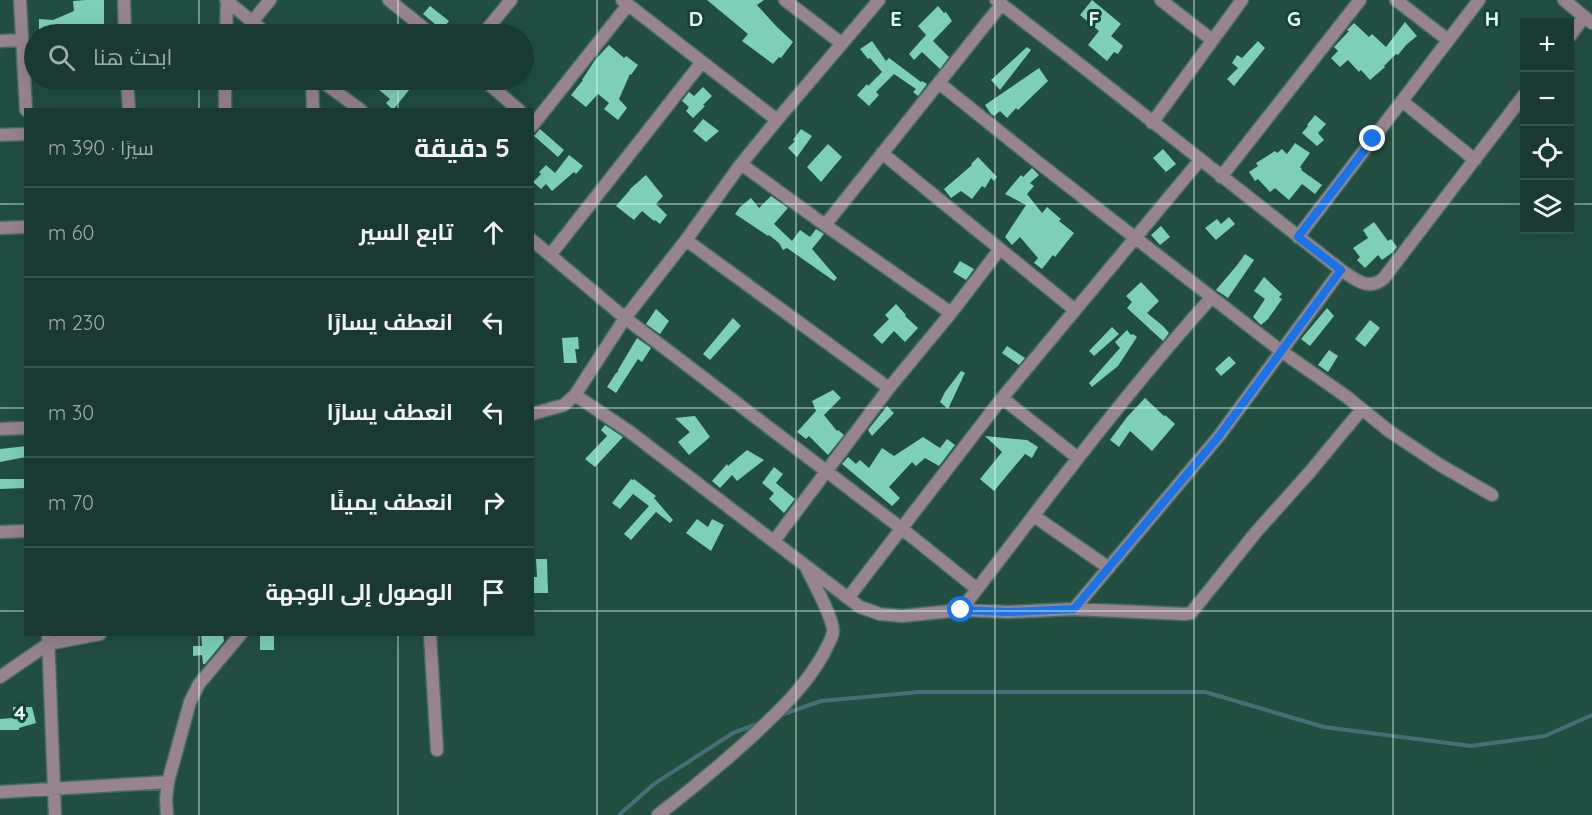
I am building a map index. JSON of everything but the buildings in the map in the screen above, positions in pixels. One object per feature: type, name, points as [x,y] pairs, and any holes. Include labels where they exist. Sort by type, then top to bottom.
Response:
[{"type":"street","points":[[20,0],[24,75]]},
{"type":"street","points":[[124,0],[125,24]]},
{"type":"street","points":[[252,22],[270,0]]},
{"type":"street","points":[[491,24],[511,0]]},
{"type":"street","points":[[785,0],[841,43]]},
{"type":"street","points":[[534,413],[564,405],[575,395],[625,318],[741,164],[879,0]]},
{"type":"street","points":[[1161,0],[1212,40]]},
{"type":"street","points":[[1152,123],[1242,0]]},
{"type":"street","points":[[1221,177],[1360,0]]},
{"type":"street","points":[[1396,0],[1448,40]]},
{"type":"street","points":[[1298,237],[1479,0]]},
{"type":"street","points":[[1564,0],[1588,20],[1574,32]]},
{"type":"street","points":[[226,1],[254,24]]},
{"type":"street","points":[[226,1],[226,24]]},
{"type":"street","points":[[395,2],[420,24]]},
{"type":"street","points":[[534,123],[625,2],[777,120]]},
{"type":"street","points":[[825,225],[939,83],[998,2],[1298,237],[1362,284],[1372,285],[1384,278],[1520,99]]},
{"type":"street","points":[[0,41],[22,40]]},
{"type":"street","points":[[551,254],[702,62]]},
{"type":"street","points":[[939,83],[1281,351],[1389,431],[1440,465],[1492,495]]},
{"type":"street","points":[[25,90],[26,108]]},
{"type":"street","points":[[128,90],[129,108]]},
{"type":"street","points":[[225,90],[225,108]]},
{"type":"street","points":[[312,90],[313,108]]},
{"type":"street","points":[[334,90],[358,108]]},
{"type":"street","points":[[496,90],[517,108]]},
{"type":"street","points":[[1402,101],[1475,160]]},
{"type":"street","points":[[0,135],[24,134]]},
{"type":"street","points":[[882,153],[1075,310]]},
{"type":"street","points":[[848,598],[1002,398],[1200,160]]},
{"type":"street","points":[[741,164],[951,313]]},
{"type":"street","points":[[0,228],[24,226]]},
{"type":"street","points":[[686,240],[889,388]]},
{"type":"street","points":[[534,241],[625,318],[901,528],[976,589]]},
{"type":"street","points":[[774,541],[889,388],[1000,249]]},
{"type":"street","points":[[1074,609],[1219,436],[1341,270]]},
{"type":"street","points":[[961,610],[1107,420],[1211,298]]},
{"type":"street","points":[[575,395],[630,432],[860,607],[880,614],[903,616],[961,610],[1008,612],[1074,609],[1191,613],[1257,531],[1362,409]]},
{"type":"street","points":[[1002,398],[1078,458]]},
{"type":"street","points":[[0,429],[24,428]]},
{"type":"street","points":[[1034,516],[1109,568]]},
{"type":"street","points":[[0,532],[24,531]]},
{"type":"street","points":[[658,815],[693,788],[777,714],[804,685],[820,659],[833,631],[824,604],[806,568]]},
{"type":"street","points":[[0,677],[48,639],[79,636]]},
{"type":"street","points":[[167,815],[168,783],[190,702],[199,684],[239,636]]},
{"type":"street","points":[[429,636],[437,750]]},
{"type":"street","points":[[48,639],[55,815]]},
{"type":"street","points":[[0,792],[168,783]]},
{"type":"waterway","points":[[781,715],[821,701],[919,692],[1205,692],[1324,727],[1471,746],[1545,736],[1592,715]]},
{"type":"waterway","points":[[619,815],[654,784],[733,733],[760,723]]},
{"type":"route","points":[[961,610],[1008,612],[1074,609],[1219,436],[1341,270],[1298,237],[1373,139]]}]
